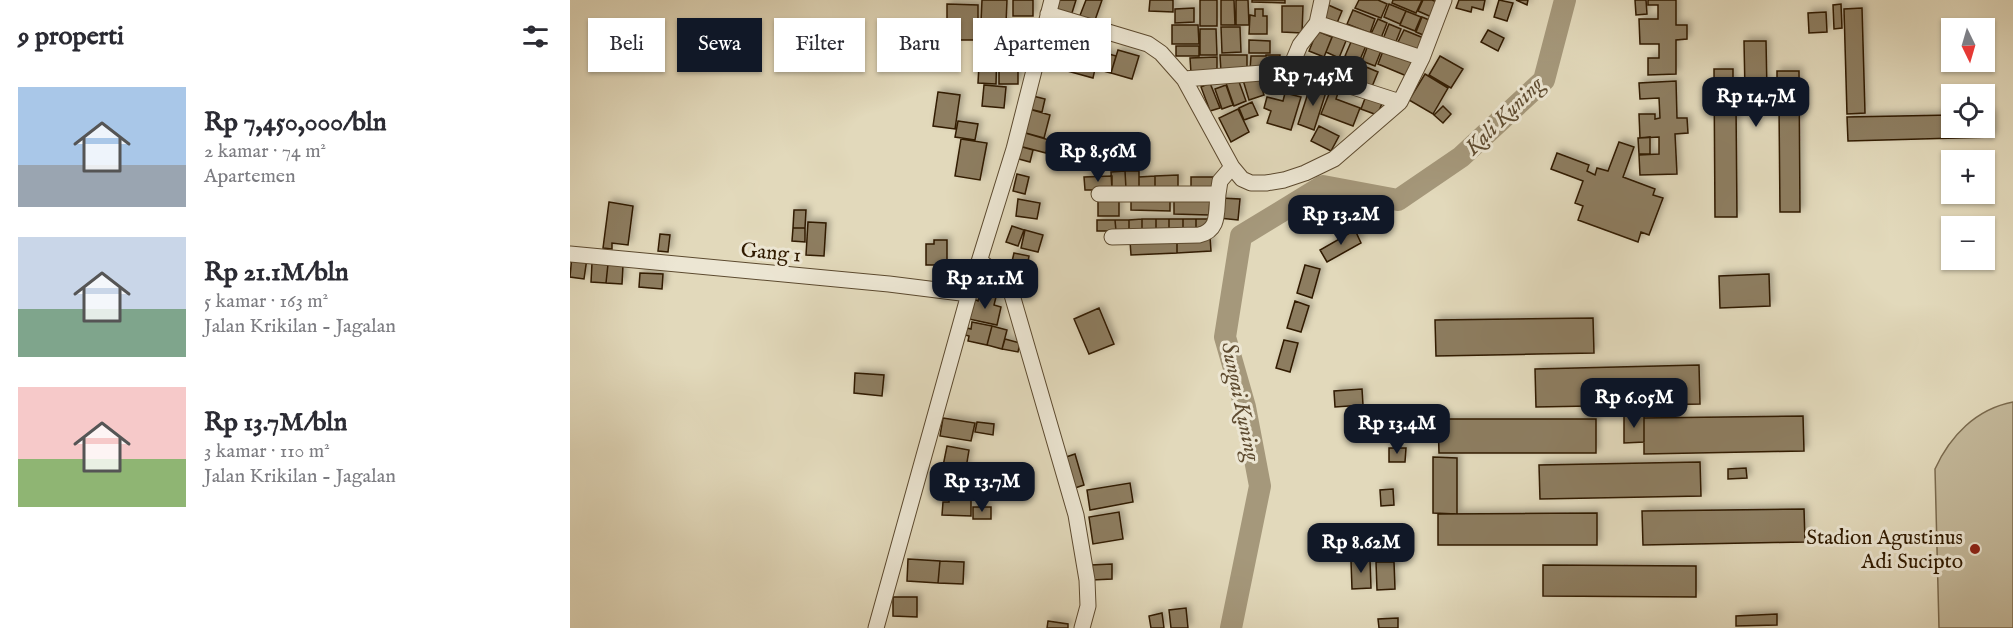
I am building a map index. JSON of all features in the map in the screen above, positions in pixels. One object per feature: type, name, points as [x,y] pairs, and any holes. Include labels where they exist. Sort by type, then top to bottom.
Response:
[{"type":"street","points":[[1289,71],[1300,45],[1317,23],[1323,0]]},
{"type":"street","points":[[876,628],[969,294],[1014,149],[1050,7],[1148,44],[1161,53],[1184,79],[1232,167],[1242,179],[1251,183],[1266,183],[1305,173],[1334,159],[1400,102],[1422,58],[1444,0]]},
{"type":"street","points":[[1317,23],[1422,58]]},
{"type":"street","points":[[1184,79],[1289,71],[1322,77],[1400,102]]},
{"type":"street","points":[[1112,237],[1208,233],[1214,224],[1220,181],[1232,167]]},
{"type":"street","points":[[1099,194],[1218,194]]},
{"type":"street","name":"Gang 1","points":[[570,254],[889,284],[969,294]]},
{"type":"street","points":[[980,261],[1007,282],[1010,288],[1076,515],[1089,606],[1082,628]]},
{"type":"shaded area","name":"Stadion Agustinus Adi Sucipto","points":[[2013,402],[2013,628],[1939,628],[1935,469],[1948,446],[1966,426],[1987,411]]},
{"type":"building","points":[[982,0],[1007,0],[1006,18],[981,18]]},
{"type":"building","points":[[1013,0],[1033,0],[1033,16],[1013,16]]},
{"type":"building","points":[[1057,0],[1076,0],[1071,16],[1054,12]]},
{"type":"building","points":[[1086,0],[1102,0],[1096,18],[1079,18]]},
{"type":"building","points":[[1150,0],[1173,0],[1173,12],[1149,11]]},
{"type":"building","points":[[1200,0],[1217,0],[1217,26],[1200,26]]},
{"type":"building","points":[[1221,0],[1234,0],[1235,25],[1221,25]]},
{"type":"building","points":[[1236,0],[1248,0],[1249,25],[1236,25]]},
{"type":"building","points":[[1252,0],[1285,0],[1285,3],[1252,2]]},
{"type":"building","points":[[1359,0],[1378,0],[1387,4],[1381,18],[1355,8]]},
{"type":"building","points":[[1393,0],[1422,0],[1416,13],[1392,3]]},
{"type":"building","points":[[1423,0],[1432,0],[1442,4],[1436,19],[1418,11]]},
{"type":"building","points":[[1459,0],[1485,0],[1483,10],[1472,7],[1471,12],[1456,8]]},
{"type":"building","points":[[1499,0],[1513,3],[1507,21],[1494,17]]},
{"type":"building","points":[[1516,0],[1528,0],[1527,5]]},
{"type":"building","points":[[1635,0],[1646,0],[1647,14],[1636,15]]},
{"type":"building","points":[[1648,0],[1676,0],[1676,25],[1687,25],[1687,39],[1676,40],[1676,74],[1648,75],[1648,58],[1659,58],[1659,44],[1640,44],[1639,19],[1658,19],[1658,5],[1648,5]]},
{"type":"building","points":[[947,4],[978,5],[978,18],[973,18],[973,40],[961,40],[961,18],[947,18]]},
{"type":"building","points":[[1326,4],[1342,11],[1337,23],[1321,16]]},
{"type":"building","points":[[1389,4],[1406,11],[1400,24],[1384,17]]},
{"type":"building","points":[[1841,4],[1842,28],[1834,29],[1833,5]]},
{"type":"building","points":[[1282,6],[1303,6],[1302,33],[1282,32]]},
{"type":"building","points":[[1194,8],[1194,22],[1175,23],[1175,9]]},
{"type":"building","points":[[1862,8],[1865,113],[1847,114],[1844,9]]},
{"type":"building","points":[[1255,9],[1263,9],[1263,16],[1267,16],[1267,34],[1249,34],[1250,15],[1255,16]]},
{"type":"building","points":[[1353,10],[1375,19],[1370,33],[1347,24]]},
{"type":"building","points":[[1406,11],[1421,17],[1415,31],[1400,25]]},
{"type":"building","points":[[1826,12],[1827,32],[1809,33],[1808,13]]},
{"type":"building","points":[[1422,17],[1434,22],[1428,37],[1416,32]]},
{"type":"building","points":[[1378,19],[1387,23],[1381,38],[1371,34]]},
{"type":"building","points":[[1389,24],[1401,29],[1395,44],[1383,39]]},
{"type":"building","points":[[1172,25],[1198,25],[1199,44],[1172,44]]},
{"type":"building","points":[[1221,27],[1240,27],[1241,52],[1222,53]]},
{"type":"building","points":[[1200,29],[1216,29],[1217,55],[1200,55]]},
{"type":"building","points":[[1335,30],[1348,36],[1339,58],[1326,52]]},
{"type":"building","points":[[1404,30],[1426,39],[1420,54],[1397,44]]},
{"type":"building","points":[[1488,30],[1504,38],[1498,51],[1481,42]]},
{"type":"building","points":[[1317,31],[1332,37],[1324,57],[1309,51]]},
{"type":"building","points":[[1354,35],[1368,41],[1359,62],[1345,56]]},
{"type":"building","points":[[1249,40],[1270,41],[1270,53],[1249,53]]},
{"type":"building","points":[[1370,40],[1383,46],[1375,66],[1362,61]]},
{"type":"building","points":[[1744,41],[1766,41],[1767,91],[1777,91],[1777,71],[1799,71],[1800,212],[1780,212],[1779,106],[1736,106],[1737,217],[1715,217],[1714,69],[1733,69],[1733,92],[1745,92]]},
{"type":"building","points":[[1176,46],[1199,46],[1199,56],[1176,56]]},
{"type":"building","points":[[1385,46],[1416,58],[1409,77],[1378,64]]},
{"type":"building","points":[[1118,50],[1139,56],[1132,79],[1111,73]]},
{"type":"building","points":[[1111,55],[1116,56],[1111,73],[1107,72],[1111,72]]},
{"type":"building","points":[[1220,55],[1247,55],[1247,71],[1221,72]]},
{"type":"building","points":[[1280,55],[1280,65],[1268,65],[1268,70],[1250,70],[1251,56]]},
{"type":"building","points":[[1297,56],[1308,58],[1306,73],[1294,71]]},
{"type":"building","points":[[1440,56],[1463,69],[1451,88],[1429,75]]},
{"type":"building","points":[[1217,57],[1217,72],[1191,73],[1190,58]]},
{"type":"building","points":[[1344,58],[1356,62],[1349,83],[1336,79]]},
{"type":"building","points":[[1359,64],[1378,72],[1371,89],[1351,81]]},
{"type":"building","points":[[979,72],[996,72],[996,84],[978,83]]},
{"type":"building","points":[[999,72],[1018,72],[1018,84],[999,84]]},
{"type":"building","points":[[1071,72],[1094,72],[1093,78]]},
{"type":"building","points":[[1425,74],[1448,88],[1433,114],[1409,100]]},
{"type":"building","points":[[1258,76],[1264,95],[1249,100],[1243,80]]},
{"type":"building","points":[[1238,79],[1246,101],[1234,106],[1226,83]]},
{"type":"building","points":[[1676,81],[1677,118],[1687,118],[1688,133],[1675,134],[1677,174],[1640,175],[1639,155],[1659,154],[1659,137],[1640,138],[1639,114],[1655,114],[1655,119],[1660,118],[1659,98],[1640,99],[1639,83]]},
{"type":"building","points":[[1210,83],[1220,108],[1210,111],[1201,87]]},
{"type":"building","points":[[1311,84],[1327,89],[1314,130],[1298,124]]},
{"type":"building","points":[[1333,84],[1340,87],[1336,99],[1360,108],[1353,126],[1321,114]]},
{"type":"building","points":[[984,85],[1006,87],[1004,108],[982,106]]},
{"type":"building","points":[[1226,85],[1233,105],[1222,109],[1215,89]]},
{"type":"building","points":[[938,92],[960,95],[955,129],[933,126]]},
{"type":"building","points":[[1285,93],[1301,97],[1291,130],[1267,123],[1271,111],[1264,108],[1267,97],[1283,101]]},
{"type":"building","points":[[1367,93],[1384,99],[1377,115],[1361,109]]},
{"type":"building","points":[[1033,96],[1045,99],[1042,112],[1029,109]]},
{"type":"building","points":[[1252,102],[1258,115],[1244,120],[1239,108]]},
{"type":"building","points":[[1443,106],[1451,114],[1443,123],[1434,115]]},
{"type":"building","points":[[1029,109],[1050,115],[1044,138],[1022,132]]},
{"type":"building","points":[[1238,109],[1249,132],[1231,142],[1219,118]]},
{"type":"building","points":[[1941,115],[1941,138],[1957,138],[1848,141],[1847,117]]},
{"type":"building","points":[[958,121],[978,124],[975,140],[955,137]]},
{"type":"building","points":[[1319,126],[1339,136],[1331,151],[1311,141]]},
{"type":"building","points":[[1022,132],[1049,140],[1046,153],[1019,146]]},
{"type":"building","points":[[1650,137],[1650,154],[1639,154],[1638,138]]},
{"type":"building","points":[[961,139],[987,143],[980,180],[955,176]]},
{"type":"building","points":[[1619,142],[1634,147],[1623,177],[1655,189],[1653,195],[1663,198],[1649,235],[1641,232],[1638,242],[1578,220],[1583,206],[1575,203],[1583,181],[1551,169],[1557,153],[1589,165],[1587,171],[1595,175],[1597,168],[1608,171]]},
{"type":"building","points":[[1019,146],[1033,150],[1030,162],[1015,158]]},
{"type":"building","points":[[1125,171],[1139,171],[1139,189],[1126,189]]},
{"type":"building","points":[[1125,171],[1126,189],[1112,190],[1111,172]]},
{"type":"building","points":[[1017,174],[1029,177],[1025,194],[1013,191]]},
{"type":"building","points":[[1178,175],[1178,188],[1155,188],[1155,176]]},
{"type":"building","points":[[1112,176],[1112,190],[1085,190],[1084,177]]},
{"type":"building","points":[[1155,176],[1155,188],[1139,189],[1139,177]]},
{"type":"building","points":[[1191,177],[1213,177],[1213,189],[1191,189]]},
{"type":"building","points":[[1131,196],[1170,197],[1170,211],[1131,210]]},
{"type":"building","points":[[1098,198],[1119,198],[1119,216],[1098,216]]},
{"type":"building","points":[[1174,198],[1210,199],[1209,215],[1174,214]]},
{"type":"building","points":[[1220,198],[1240,199],[1238,220],[1219,218]]},
{"type":"building","points":[[1018,199],[1040,203],[1037,219],[1016,216]]},
{"type":"building","points":[[609,202],[633,206],[628,245],[612,243],[612,249],[603,248]]},
{"type":"building","points":[[794,210],[806,210],[805,228],[793,228]]},
{"type":"building","points":[[1142,219],[1156,219],[1156,230],[1142,230]]},
{"type":"building","points":[[1142,219],[1142,230],[1129,231],[1129,220]]},
{"type":"building","points":[[1156,219],[1169,219],[1169,230],[1156,230]]},
{"type":"building","points":[[1169,219],[1183,219],[1183,230],[1169,230]]},
{"type":"building","points":[[1183,219],[1196,219],[1196,230],[1183,230]]},
{"type":"building","points":[[1196,219],[1209,219],[1209,230],[1196,230]]},
{"type":"building","points":[[1097,220],[1115,220],[1116,231],[1097,231]]},
{"type":"building","points":[[1115,220],[1129,220],[1129,231],[1116,231]]},
{"type":"building","points":[[808,222],[826,223],[824,256],[806,255]]},
{"type":"building","points":[[1012,226],[1024,230],[1018,246],[1006,242]]},
{"type":"building","points":[[793,228],[805,228],[805,242],[792,241]]},
{"type":"building","points":[[1025,230],[1043,235],[1038,252],[1021,248]]},
{"type":"building","points":[[1355,230],[1361,243],[1327,262],[1320,250]]},
{"type":"building","points":[[660,234],[670,235],[668,252],[658,251]]},
{"type":"building","points":[[1210,237],[1211,251],[1177,253],[1177,239]]},
{"type":"building","points":[[1177,239],[1177,253],[1131,255],[1130,241]]},
{"type":"building","points":[[934,240],[947,240],[947,265],[926,265],[926,244],[934,244]]},
{"type":"building","points":[[1014,253],[1029,256],[1026,273],[1010,270]]},
{"type":"building","points":[[572,255],[587,258],[584,279],[570,277]]},
{"type":"building","points":[[592,263],[608,264],[606,283],[591,282]]},
{"type":"building","points":[[608,264],[623,265],[622,284],[606,283]]},
{"type":"building","points":[[1305,265],[1320,269],[1312,298],[1297,293]]},
{"type":"building","points":[[640,273],[663,274],[662,289],[639,287]]},
{"type":"building","points":[[1769,274],[1770,306],[1720,308],[1719,276]]},
{"type":"building","points":[[982,276],[996,280],[993,293],[978,288]]},
{"type":"building","points":[[980,293],[996,297],[994,305],[1001,307],[997,325],[969,319],[974,299],[978,301]]},
{"type":"building","points":[[1295,301],[1309,306],[1301,332],[1287,328]]},
{"type":"building","points":[[1099,308],[1114,344],[1089,354],[1074,319]]},
{"type":"building","points":[[1593,318],[1594,353],[1436,356],[1435,320]]},
{"type":"building","points":[[972,322],[992,326],[987,345],[968,341],[969,336],[965,335],[967,328],[971,329]]},
{"type":"building","points":[[992,326],[1007,330],[1002,349],[987,345]]},
{"type":"building","points":[[1005,339],[1020,343],[1018,352],[1002,349]]},
{"type":"building","points":[[1284,340],[1298,343],[1290,372],[1276,368]]},
{"type":"building","points":[[1699,365],[1700,404],[1536,407],[1535,369]]},
{"type":"building","points":[[855,373],[884,375],[882,396],[854,393]]},
{"type":"building","points":[[1362,389],[1363,405],[1335,407],[1334,391]]},
{"type":"building","points":[[1624,415],[1644,415],[1644,442],[1624,443]]},
{"type":"building","points":[[1803,416],[1804,451],[1644,454],[1644,418]]},
{"type":"building","points":[[943,418],[975,423],[971,441],[940,436]]},
{"type":"building","points":[[1438,419],[1596,419],[1596,453],[1439,453]]},
{"type":"building","points":[[977,422],[994,424],[993,435],[975,432]]},
{"type":"building","points":[[1401,426],[1402,438],[1385,440],[1384,428]]},
{"type":"building","points":[[947,446],[969,450],[964,480],[941,476]]},
{"type":"building","points":[[1389,448],[1406,448],[1405,462],[1389,462]]},
{"type":"building","points":[[1075,454],[1084,485],[1072,489],[1063,458]]},
{"type":"building","points":[[1433,457],[1457,458],[1457,514],[1433,513]]},
{"type":"building","points":[[1700,462],[1701,496],[1540,499],[1539,465]]},
{"type":"building","points":[[1746,468],[1747,478],[1728,479],[1728,469]]},
{"type":"building","points":[[1130,483],[1133,502],[1090,510],[1087,490]]},
{"type":"building","points":[[1393,489],[1394,505],[1381,506],[1380,490]]},
{"type":"building","points":[[949,496],[971,497],[971,516],[942,515],[943,502],[949,502]]},
{"type":"building","points":[[973,507],[991,507],[991,519],[973,519]]},
{"type":"building","points":[[1804,509],[1805,542],[1643,545],[1642,511]]},
{"type":"building","points":[[1119,512],[1123,539],[1093,544],[1089,517]]},
{"type":"building","points":[[1597,513],[1597,545],[1438,545],[1438,514]]},
{"type":"building","points":[[1376,536],[1387,536],[1388,559],[1378,560]]},
{"type":"building","points":[[908,559],[940,561],[938,583],[907,581]]},
{"type":"building","points":[[1370,560],[1371,588],[1352,589],[1351,561]]},
{"type":"building","points":[[940,561],[964,562],[963,584],[938,583]]},
{"type":"building","points":[[1376,562],[1394,562],[1395,589],[1377,590]]},
{"type":"building","points":[[1112,564],[1112,579],[1092,580],[1091,565]]},
{"type":"building","points":[[1543,565],[1696,566],[1696,597],[1543,596]]},
{"type":"building","points":[[893,597],[917,597],[917,617],[893,616]]},
{"type":"building","points":[[1186,608],[1188,628],[1171,628],[1169,610]]},
{"type":"building","points":[[1162,613],[1164,628],[1151,628],[1149,616]]},
{"type":"building","points":[[1777,614],[1777,625],[1736,626],[1736,616]]},
{"type":"building","points":[[1398,618],[1398,628],[1379,628],[1378,619]]},
{"type":"building","points":[[1048,621],[1068,624],[1068,628],[1047,628]]},
{"type":"waterway","name":"Sungai Kuning","points":[[1231,628],[1260,486],[1245,407],[1225,337],[1241,236],[1323,186],[1398,200],[1461,157],[1544,80],[1565,0]]},
{"type":"place","name":"Stadion Agustinus Adi Sucipto","points":[[1975,549]]},
{"type":"water label","name":"Kali Kuning","points":[[1503,115]]}]
